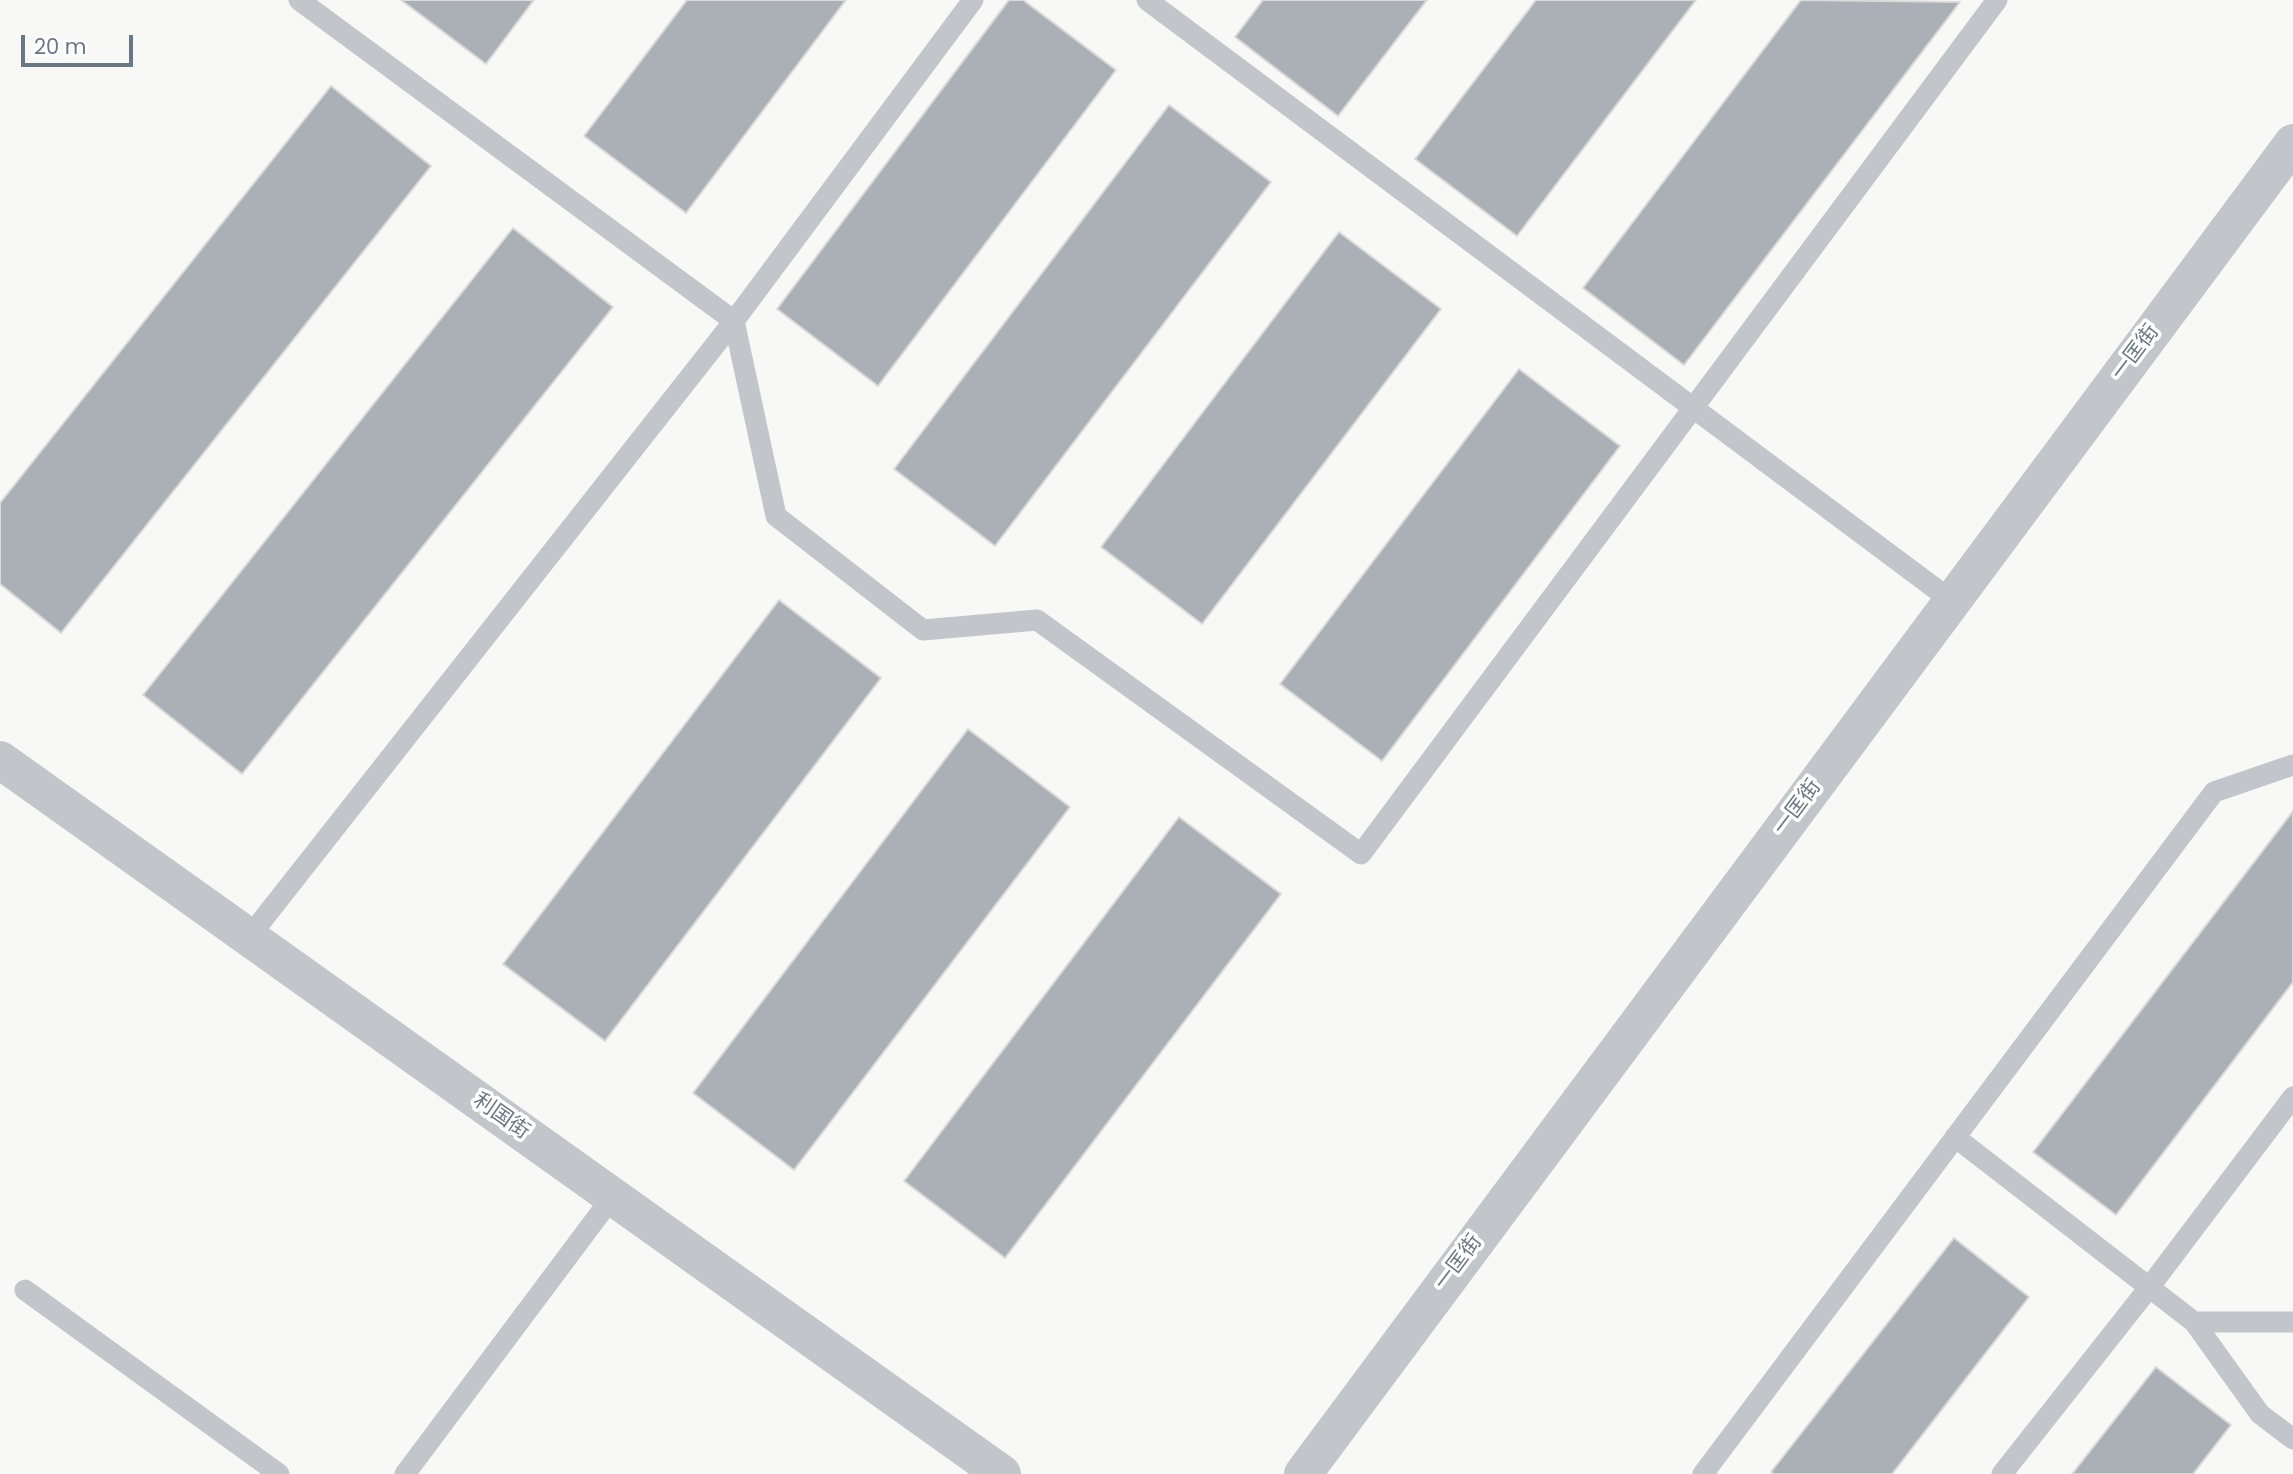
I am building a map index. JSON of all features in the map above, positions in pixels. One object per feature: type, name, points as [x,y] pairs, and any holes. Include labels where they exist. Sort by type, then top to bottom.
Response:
[{"type":"street","name":"一匡街","points":[[1303,1474],[2293,143]]},
{"type":"street","name":"利国街","points":[[0,760],[1002,1474]]},
{"type":"lane","points":[[299,0],[734,321],[776,516],[923,630],[1037,620],[1361,854],[1695,410],[1997,0]]},
{"type":"lane","points":[[249,937],[734,321],[973,0]]},
{"type":"lane","points":[[1147,0],[1952,601]]},
{"type":"lane","points":[[1714,1470],[1955,1137],[2214,792],[2293,765]]},
{"type":"lane","points":[[2002,1474],[2148,1289],[2293,1097]]},
{"type":"lane","points":[[1955,1137],[2194,1322],[2260,1414],[2293,1439]]},
{"type":"lane","points":[[405,1474],[613,1196]]},
{"type":"lane","points":[[25,1290],[279,1474]]},
{"type":"lane","points":[[2194,1322],[2293,1322]]},
{"type":"building","points":[[401,0],[534,0],[486,64]]},
{"type":"building","points":[[687,0],[846,0],[686,213],[584,136]]},
{"type":"building","points":[[1009,0],[1023,0],[1116,70],[878,386],[777,309]]},
{"type":"building","points":[[1263,0],[1427,0],[1338,116],[1235,37]]},
{"type":"building","points":[[1536,0],[1696,0],[1517,236],[1415,159]]},
{"type":"building","points":[[1801,0],[1960,2],[1684,365],[1583,288]]},
{"type":"building","points":[[331,86],[431,166],[61,633],[0,584],[0,503]]},
{"type":"building","points":[[1169,105],[1271,182],[995,546],[894,469]]},
{"type":"building","points":[[513,228],[613,307],[242,774],[143,695]]},
{"type":"building","points":[[1339,232],[1441,309],[1202,624],[1101,547]]},
{"type":"building","points":[[1519,369],[1620,446],[1382,761],[1280,684]]},
{"type":"building","points":[[779,600],[881,678],[605,1041],[503,964]]},
{"type":"building","points":[[968,729],[1070,807],[794,1170],[693,1093]]},
{"type":"building","points":[[2293,811],[2293,982],[2116,1215],[2033,1152]]},
{"type":"building","points":[[1179,817],[1281,894],[1005,1258],[904,1181]]},
{"type":"building","points":[[1954,1238],[2029,1297],[1892,1474],[1771,1472]]},
{"type":"building","points":[[2156,1367],[2231,1425],[2193,1474],[2072,1474]]}]
